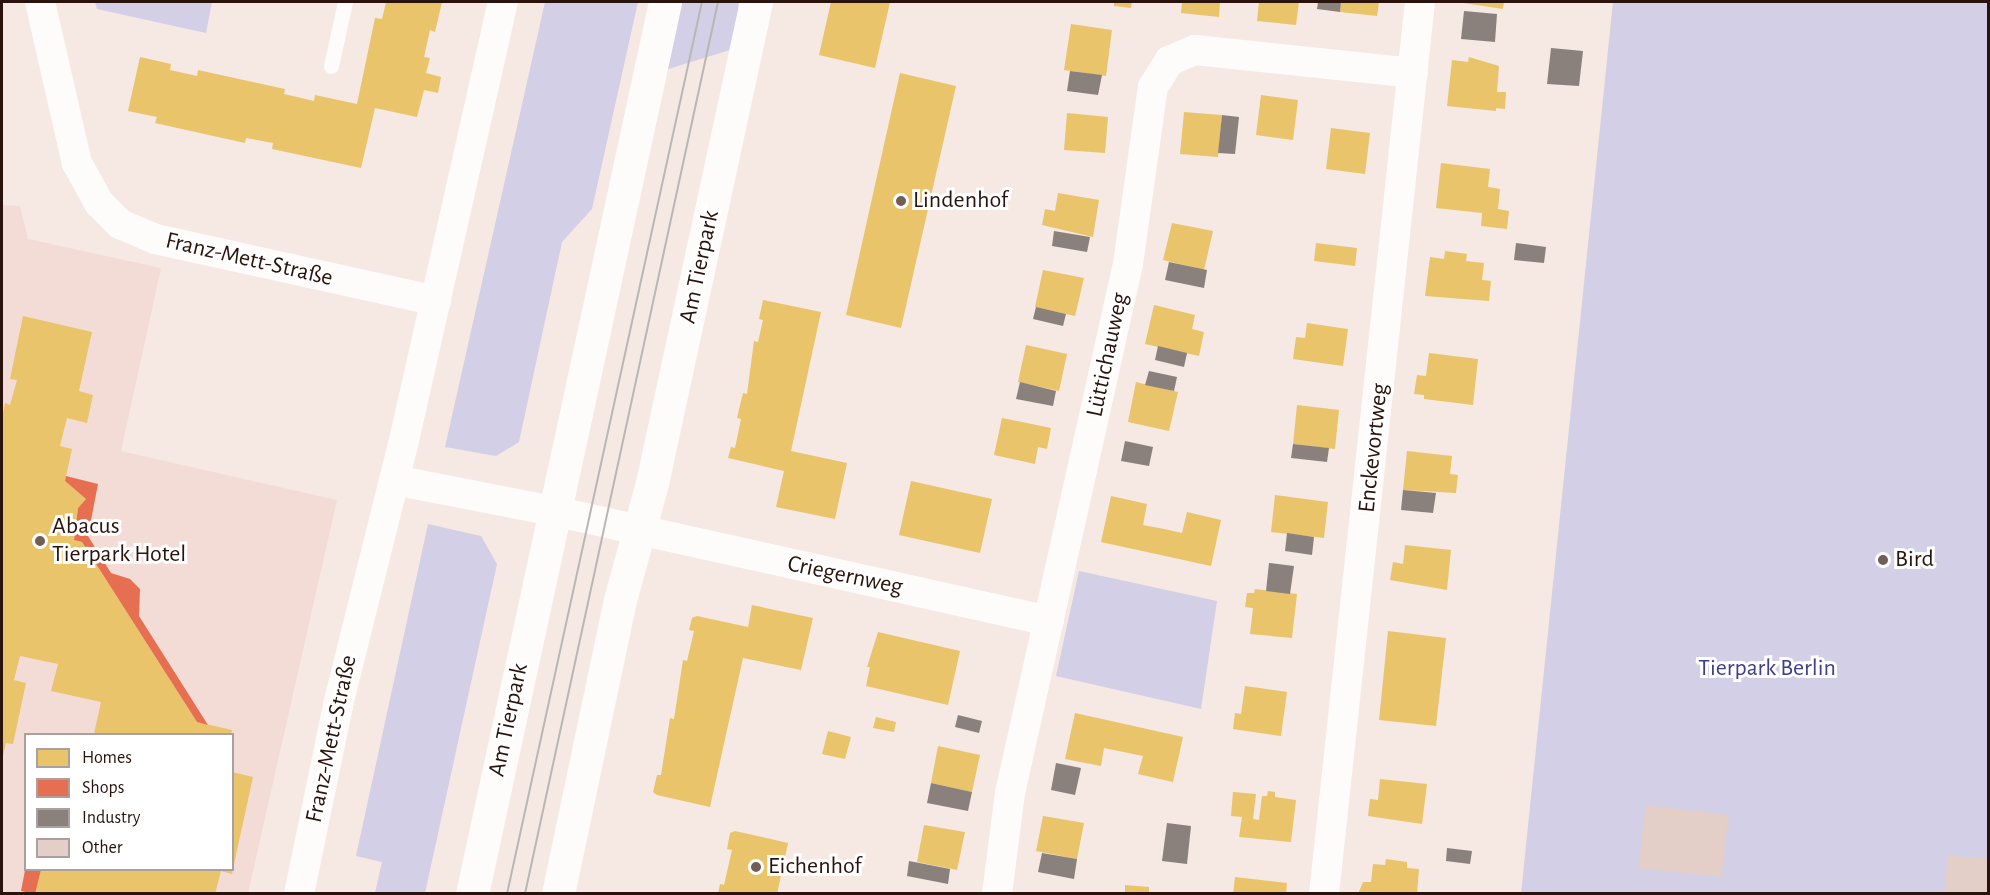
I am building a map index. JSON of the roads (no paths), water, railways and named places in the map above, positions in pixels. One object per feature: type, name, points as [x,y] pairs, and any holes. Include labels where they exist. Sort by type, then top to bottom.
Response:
[{"type":"main road","name":"Am Tierpark","points":[[472,894],[665,2]]},
{"type":"main road","name":"Am Tierpark","points":[[558,894],[620,600],[641,531],[756,2]]},
{"type":"street","name":"Franz-Mett-Straße","points":[[40,2],[77,163],[99,203],[120,224],[155,239],[436,301],[338,705],[299,894]]},
{"type":"street","points":[[436,301],[503,2]]},
{"type":"street","name":"Enckevortweg","points":[[1324,894],[1420,2]]},
{"type":"street","name":"Lüttichauweg","points":[[997,894],[1010,794],[1128,264],[1153,87],[1169,61],[1196,50],[1413,73]]},
{"type":"street","points":[[394,480],[554,511],[641,531]]},
{"type":"street","name":"Criegernweg","points":[[641,531],[1049,621]]},
{"type":"lane","points":[[331,66],[345,2]]},
{"type":"tram line","points":[[507,894],[702,2]]},
{"type":"tram line","points":[[525,894],[718,2]]},
{"type":"place","name":"Lindenhof","points":[[901,201]]},
{"type":"place","name":"Abacus Tierpark Hotel","points":[[40,541]]},
{"type":"place","name":"Bird","points":[[1883,560]]},
{"type":"place","name":"Eichenhof","points":[[756,867]]},
{"type":"park label","name":"Tierpark Berlin","points":[[1767,669]]}]
